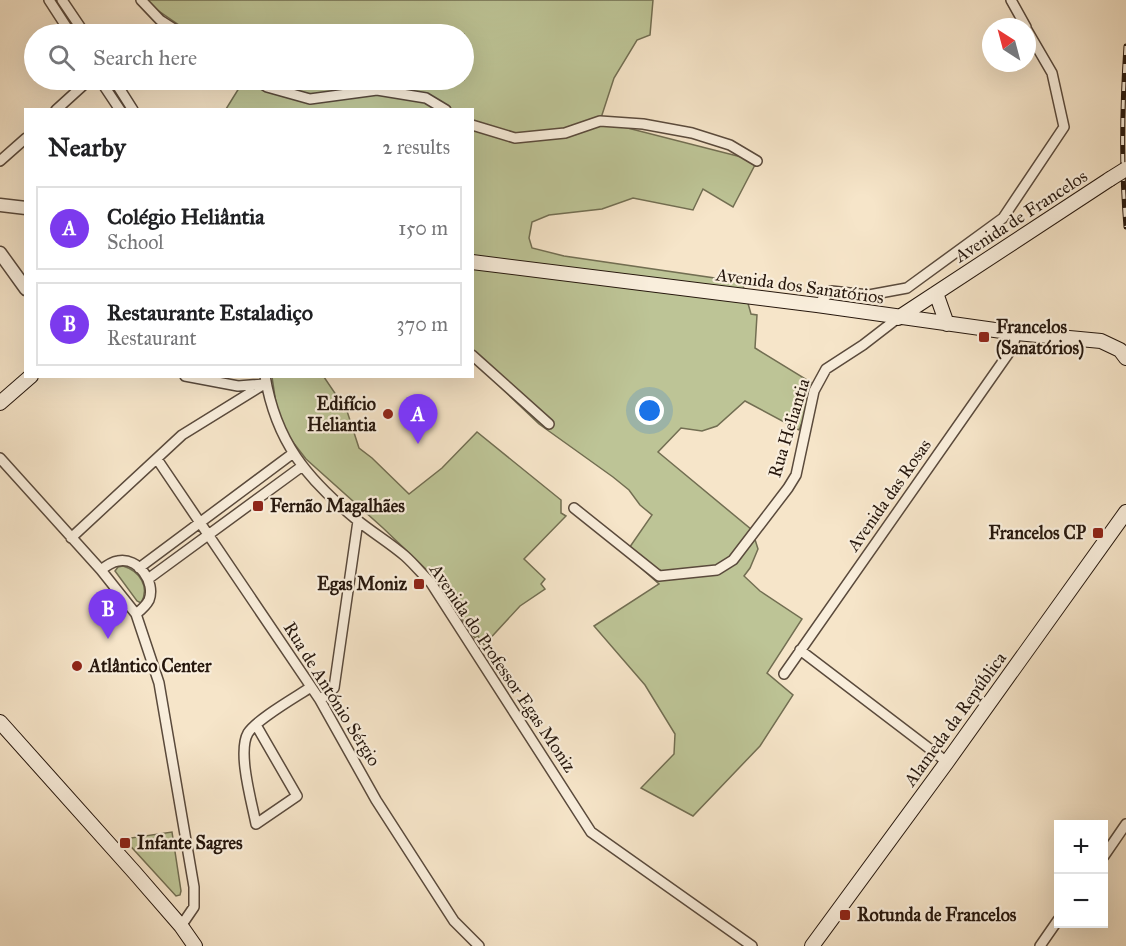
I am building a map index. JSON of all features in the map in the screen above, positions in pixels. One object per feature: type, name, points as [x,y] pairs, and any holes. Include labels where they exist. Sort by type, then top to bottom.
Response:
[{"type":"main road","name":"Avenida de Francelos","points":[[898,318],[1126,169]]},
{"type":"main road","name":"Avenida dos Sanatórios","points":[[474,262],[817,305],[1016,333],[1101,341],[1123,354]]},
{"type":"main road","points":[[936,293],[947,324]]},
{"type":"main road","points":[[0,403],[29,378]]},
{"type":"main road","name":"Alameda da República","points":[[812,946],[1126,512]]},
{"type":"main road","points":[[0,722],[181,926],[195,946]]},
{"type":"street","points":[[49,0],[65,24]]},
{"type":"street","points":[[62,0],[78,24]]},
{"type":"street","points":[[141,0],[166,24]]},
{"type":"street","points":[[1011,0],[1021,18]]},
{"type":"street","points":[[817,305],[831,291],[869,295],[907,288],[1003,218],[1064,127],[1052,73],[1036,45]]},
{"type":"street","points":[[58,108],[78,90]]},
{"type":"street","points":[[107,90],[119,108]]},
{"type":"street","points":[[120,90],[132,108]]},
{"type":"street","points":[[278,90],[310,99],[377,90],[426,98],[443,108]]},
{"type":"street","points":[[474,126],[515,138],[565,133],[600,121],[643,124],[692,133],[730,145],[757,161]]},
{"type":"street","points":[[0,161],[24,140]]},
{"type":"street","points":[[0,205],[24,208]]},
{"type":"street","points":[[0,253],[24,286]]},
{"type":"street","name":"Rua Heliantia","points":[[574,508],[659,576],[717,570],[733,560],[796,475],[814,391],[826,369],[863,345],[898,318]]},
{"type":"street","name":"Avenida das Rosas","points":[[784,674],[1013,347],[1016,333]]},
{"type":"street","points":[[474,357],[549,424]]},
{"type":"street","points":[[196,378],[238,386],[266,380]]},
{"type":"street","points":[[71,538],[182,435],[266,380]]},
{"type":"street","name":"Avenida do Professor Egas Moniz","points":[[266,380],[274,414],[292,454],[322,490],[358,521],[405,556],[431,583],[591,832],[752,946]]},
{"type":"street","points":[[139,568],[292,454]]},
{"type":"street","points":[[0,458],[101,570],[136,615],[159,683],[194,887],[195,907],[181,926]]},
{"type":"street","name":"Rua de António Sérgio","points":[[157,459],[320,700],[376,800],[454,921],[479,946]]},
{"type":"street","points":[[148,579],[301,466]]},
{"type":"street","points":[[320,700],[334,688],[358,521]]},
{"type":"street","points":[[101,570],[112,562],[126,560],[139,568],[148,579],[151,592],[149,599],[136,615]]},
{"type":"street","points":[[800,650],[947,762]]},
{"type":"street","points":[[256,725],[297,796],[256,824],[243,751],[247,734],[256,725],[311,687]]},
{"type":"street","points":[[1108,850],[1126,824]]},
{"type":"street","points":[[1040,946],[1054,927]]},
{"type":"green space","points":[[146,0],[653,0],[650,35],[637,40],[614,78],[600,121],[757,161],[733,207],[703,189],[693,210],[633,198],[602,209],[549,215],[532,222],[529,238],[532,248],[564,256],[742,282],[751,314],[757,315],[755,348],[817,386],[799,430],[745,401],[717,426],[702,431],[681,428],[658,452],[752,530],[758,549],[744,576],[760,591],[802,619],[767,673],[793,695],[760,746],[693,816],[641,788],[674,754],[675,734],[645,685],[594,626],[659,584],[625,554],[652,515],[640,505],[629,490],[613,477],[539,424],[474,362],[474,108],[227,108],[238,90],[474,90],[474,24],[178,24]]},
{"type":"green space","points":[[272,378],[325,378],[347,411],[359,448],[409,494],[442,468],[477,432],[561,500],[561,513],[566,516],[524,559],[545,579],[541,584],[545,589],[520,606],[484,645],[478,636],[475,638],[432,575],[306,459],[289,437],[277,410]]},
{"type":"green space","points":[[118,567],[129,568],[142,580],[144,597],[141,603],[137,601],[115,571]]},
{"type":"green space","points":[[172,832],[181,891],[180,895],[176,896],[124,839]]},
{"type":"railway","points":[[1126,46],[1123,137],[1126,227]]},
{"type":"place","name":"Francelos (Sanatórios)","points":[[984,337]]},
{"type":"place","name":"Edifício Heliantia","points":[[388,414]]},
{"type":"place","name":"Colégio Heliântia","points":[[418,444]]},
{"type":"place","name":"Fernão Magalhães","points":[[258,506]]},
{"type":"place","name":"Francelos CP","points":[[1098,533]]},
{"type":"place","name":"Egas Moniz","points":[[419,584]]},
{"type":"place","name":"Restaurante Estaladiço","points":[[108,639]]},
{"type":"place","name":"Atlântico Center","points":[[77,666]]},
{"type":"place","name":"Infante Sagres","points":[[125,843]]},
{"type":"place","name":"Rotunda de Francelos","points":[[845,915]]}]
